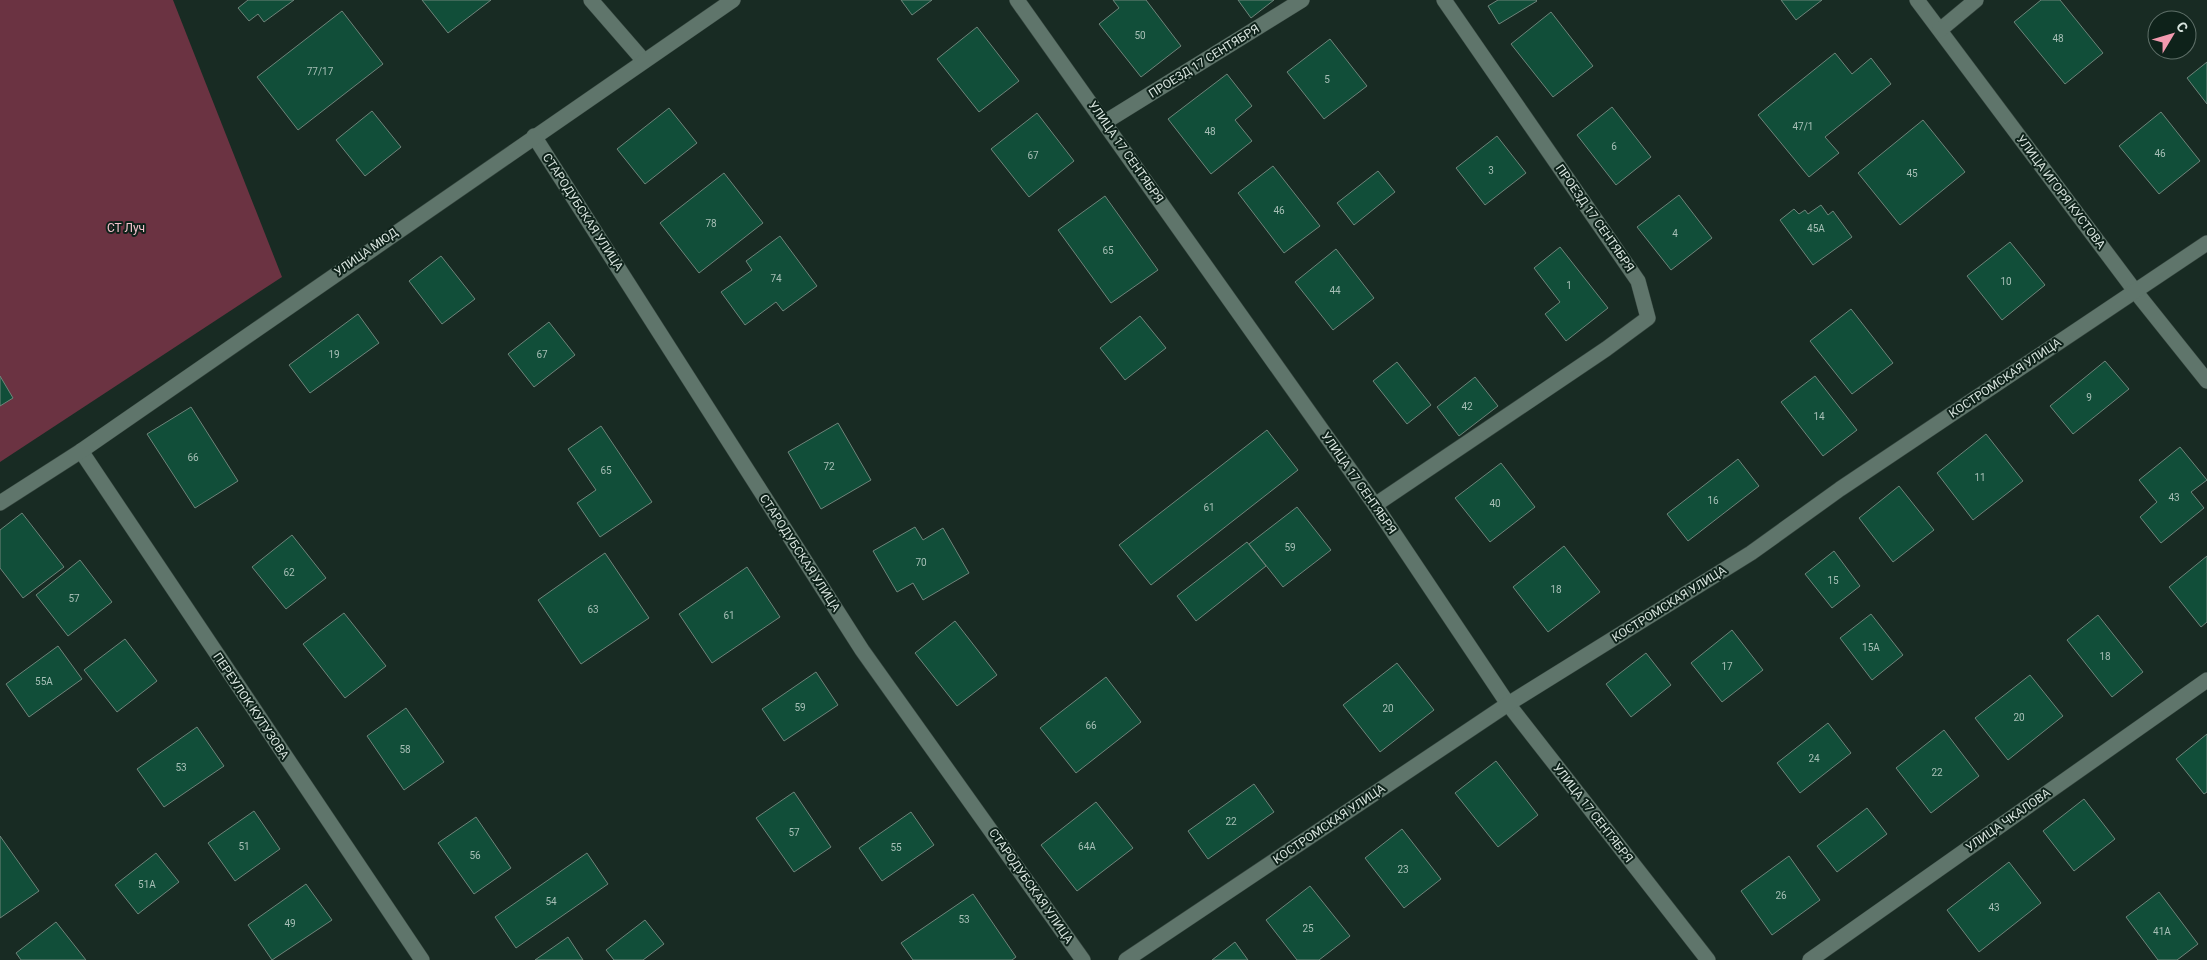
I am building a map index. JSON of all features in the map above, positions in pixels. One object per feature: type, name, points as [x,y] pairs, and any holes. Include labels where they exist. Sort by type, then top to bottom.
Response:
[{"type":"street","points":[[591,0],[644,61]]},
{"type":"street","name":"УЛИЦА МЮД","points":[[0,503],[81,451],[733,0]]},
{"type":"street","name":"УЛИЦА 17 СЕНТЯБРЯ","points":[[1016,0],[1105,122],[1375,505],[1508,704],[1708,960]]},
{"type":"street","name":"ПРОЕЗД 17 СЕНТЯБРЯ","points":[[1105,122],[1302,0]]},
{"type":"street","name":"ПРОЕЗД 17 СЕНТЯБРЯ","points":[[1375,505],[1606,350],[1648,318],[1638,281],[1444,0]]},
{"type":"street","name":"УЛИЦА ИГОРЯ КУСТОВА","points":[[1917,0],[2135,291],[2207,381]]},
{"type":"street","points":[[1940,30],[1976,0]]},
{"type":"street","name":"СТАРОДУБСКАЯ УЛИЦА","points":[[534,136],[862,650],[1083,960]]},
{"type":"street","name":"КОСТРОМСКАЯ УЛИЦА","points":[[1126,960],[1508,704],[1751,553],[1840,489],[2207,242]]},
{"type":"street","name":"ПЕРЕУЛОК КУТУЗОВА","points":[[81,451],[422,960]]},
{"type":"street","name":"УЛИЦА ЧКАЛОВА","points":[[1810,960],[2207,680]]},
{"type":"green space","name":"СТ Луч","points":[[0,0],[173,0],[282,277],[0,462]]},
{"type":"building","points":[[248,0],[294,0],[264,22],[258,14],[249,21],[238,8]]},
{"type":"building","points":[[422,0],[491,0],[448,33]]},
{"type":"building","points":[[901,0],[932,0],[912,15]]},
{"type":"building","points":[[1113,0],[1146,0],[1181,46],[1141,77],[1099,24],[1119,8]]},
{"type":"building","points":[[1238,0],[1274,0],[1251,18]]},
{"type":"building","points":[[1498,0],[1537,1],[1499,24],[1488,6]]},
{"type":"building","points":[[1781,0],[1822,0],[1796,20]]},
{"type":"building","points":[[2041,0],[2060,0],[2103,53],[2065,84],[2014,22]]},
{"type":"building","points":[[342,11],[383,64],[298,130],[257,77]]},
{"type":"building","points":[[1551,12],[1593,66],[1553,97],[1511,44]]},
{"type":"building","points":[[977,27],[1019,81],[979,112],[937,59]]},
{"type":"building","points":[[1330,39],[1367,86],[1324,119],[1287,72]]},
{"type":"building","points":[[1835,53],[1852,74],[1871,58],[1891,84],[1825,137],[1839,153],[1809,177],[1758,115]]},
{"type":"building","points":[[2207,62],[2207,104],[2187,78]]},
{"type":"building","points":[[1227,74],[1252,106],[1235,120],[1252,141],[1211,174],[1168,119]]},
{"type":"building","points":[[1612,107],[1651,157],[1616,185],[1577,135]]},
{"type":"building","points":[[669,108],[697,143],[645,184],[617,149]]},
{"type":"building","points":[[372,111],[401,147],[365,176],[336,140]]},
{"type":"building","points":[[2161,112],[2200,161],[2159,194],[2119,146]]},
{"type":"building","points":[[1037,113],[1074,161],[1029,197],[991,149]]},
{"type":"building","points":[[1923,120],[1965,172],[1900,225],[1858,173]]},
{"type":"building","points":[[1497,136],[1526,173],[1485,205],[1456,168]]},
{"type":"building","points":[[1273,166],[1320,226],[1284,253],[1238,193]]},
{"type":"building","points":[[1378,171],[1395,192],[1354,225],[1337,203]]},
{"type":"building","points":[[724,173],[763,223],[699,273],[660,223]]},
{"type":"building","points":[[1679,195],[1712,238],[1671,270],[1637,227]]},
{"type":"building","points":[[1105,196],[1158,270],[1111,303],[1058,230]]},
{"type":"building","points":[[1821,205],[1828,215],[1833,211],[1852,237],[1813,265],[1780,220],[1794,209],[1799,214],[1805,210],[1808,214]]},
{"type":"building","points":[[780,236],[817,286],[783,311],[776,302],[745,325],[721,292],[752,270],[746,261]]},
{"type":"building","points":[[2010,242],[2045,285],[2002,320],[1967,276]]},
{"type":"building","points":[[1560,247],[1608,308],[1566,341],[1545,314],[1560,302],[1534,268]]},
{"type":"building","points":[[1336,249],[1374,298],[1333,330],[1295,282]]},
{"type":"building","points":[[441,256],[475,299],[442,324],[409,281]]},
{"type":"building","points":[[1851,309],[1893,363],[1852,394],[1810,341]]},
{"type":"building","points":[[358,314],[379,343],[310,393],[289,365]]},
{"type":"building","points":[[1140,316],[1166,348],[1125,380],[1100,348]]},
{"type":"building","points":[[549,322],[575,355],[534,387],[508,354]]},
{"type":"building","points":[[2105,361],[2129,389],[2073,434],[2050,406]]},
{"type":"building","points":[[1397,362],[1431,405],[1407,424],[1373,381]]},
{"type":"building","points":[[0,376],[13,398],[0,406]]},
{"type":"building","points":[[1815,376],[1857,430],[1823,456],[1781,402]]},
{"type":"building","points":[[1475,377],[1498,406],[1459,436],[1437,407]]},
{"type":"building","points":[[191,407],[238,481],[195,508],[147,434]]},
{"type":"building","points":[[838,423],[871,480],[821,509],[788,452]]},
{"type":"building","points":[[601,426],[652,502],[600,537],[577,503],[596,490],[568,449]]},
{"type":"building","points":[[1267,430],[1298,470],[1151,585],[1119,545]]},
{"type":"building","points":[[1986,434],[2023,481],[1973,520],[1937,473]]},
{"type":"building","points":[[2180,447],[2207,480],[2191,492],[2204,508],[2161,543],[2140,517],[2157,502],[2139,480]]},
{"type":"building","points":[[1738,459],[1759,486],[1688,541],[1667,514]]},
{"type":"building","points":[[1501,463],[1535,507],[1490,542],[1455,498]]},
{"type":"building","points":[[1899,486],[1934,530],[1893,562],[1859,518]]},
{"type":"building","points":[[1297,507],[1331,550],[1283,587],[1249,544]]},
{"type":"building","points":[[22,513],[64,567],[23,598],[0,568],[0,530]]},
{"type":"building","points":[[915,527],[923,540],[943,528],[969,573],[923,600],[913,583],[897,592],[873,551]]},
{"type":"building","points":[[292,535],[326,578],[286,609],[252,567]]},
{"type":"building","points":[[1247,542],[1266,566],[1196,621],[1177,596]]},
{"type":"building","points":[[1564,546],[1600,592],[1548,632],[1513,587]]},
{"type":"building","points":[[1834,551],[1860,586],[1832,608],[1805,574]]},
{"type":"building","points":[[605,553],[649,618],[581,664],[538,600]]},
{"type":"building","points":[[2207,556],[2207,622],[2201,627],[2169,587]]},
{"type":"building","points":[[80,560],[112,602],[68,636],[36,595]]},
{"type":"building","points":[[747,567],[780,617],[712,663],[679,614]]},
{"type":"building","points":[[344,613],[386,666],[345,698],[303,644]]},
{"type":"building","points":[[1871,614],[1903,655],[1872,680],[1840,638]]},
{"type":"building","points":[[2098,615],[2143,672],[2112,697],[2067,640]]},
{"type":"building","points":[[955,621],[997,675],[957,706],[915,653]]},
{"type":"building","points":[[1732,630],[1763,670],[1722,702],[1691,663]]},
{"type":"building","points":[[125,639],[157,681],[117,712],[84,670]]},
{"type":"building","points":[[58,646],[82,679],[29,717],[6,684]]},
{"type":"building","points":[[1646,653],[1671,685],[1631,717],[1606,684]]},
{"type":"building","points":[[1397,663],[1434,710],[1380,752],[1343,705]]},
{"type":"building","points":[[816,672],[838,705],[784,741],[762,709]]},
{"type":"building","points":[[2030,675],[2063,716],[2008,760],[1975,718]]},
{"type":"building","points":[[1106,677],[1141,722],[1076,773],[1040,728]]},
{"type":"building","points":[[406,708],[444,762],[404,790],[367,736]]},
{"type":"building","points":[[1828,723],[1851,753],[1800,793],[1777,763]]},
{"type":"building","points":[[197,727],[224,766],[164,807],[137,769]]},
{"type":"building","points":[[1944,730],[1979,776],[1931,813],[1896,768]]},
{"type":"building","points":[[2207,734],[2207,792],[2204,794],[2176,759]]},
{"type":"building","points":[[1496,761],[1538,815],[1498,847],[1455,793]]},
{"type":"building","points":[[1254,784],[1274,812],[1208,859],[1188,831]]},
{"type":"building","points":[[794,792],[831,847],[794,872],[756,818]]},
{"type":"building","points":[[2084,799],[2115,839],[2074,871],[2043,831]]},
{"type":"building","points":[[1096,802],[1133,848],[1077,891],[1041,845]]},
{"type":"building","points":[[1867,808],[1887,834],[1837,872],[1817,846]]},
{"type":"building","points":[[254,811],[280,849],[235,881],[208,843]]},
{"type":"building","points":[[911,812],[934,845],[882,881],[859,848]]},
{"type":"building","points":[[476,817],[511,868],[474,894],[438,843]]},
{"type":"building","points":[[1402,829],[1441,879],[1404,908],[1365,858]]},
{"type":"building","points":[[0,836],[39,891],[0,918]]},
{"type":"building","points":[[156,853],[179,882],[138,914],[115,885]]},
{"type":"building","points":[[587,853],[608,884],[516,948],[495,917]]},
{"type":"building","points":[[1789,856],[1820,900],[1772,935],[1741,891]]},
{"type":"building","points":[[2009,862],[2041,903],[1979,952],[1947,910]]},
{"type":"building","points":[[306,884],[332,920],[272,960],[248,925]]},
{"type":"building","points":[[1310,886],[1350,936],[1319,960],[1297,960],[1266,920]]},
{"type":"building","points":[[2159,892],[2198,944],[2177,960],[2158,960],[2126,917]]},
{"type":"building","points":[[973,894],[1016,957],[1012,960],[913,960],[901,943]]},
{"type":"building","points":[[645,920],[664,944],[643,960],[614,960],[606,950]]},
{"type":"building","points":[[56,922],[86,960],[21,960],[16,953]]},
{"type":"building","points":[[568,937],[583,960],[535,960]]},
{"type":"building","points":[[1235,942],[1248,960],[1212,960]]}]
